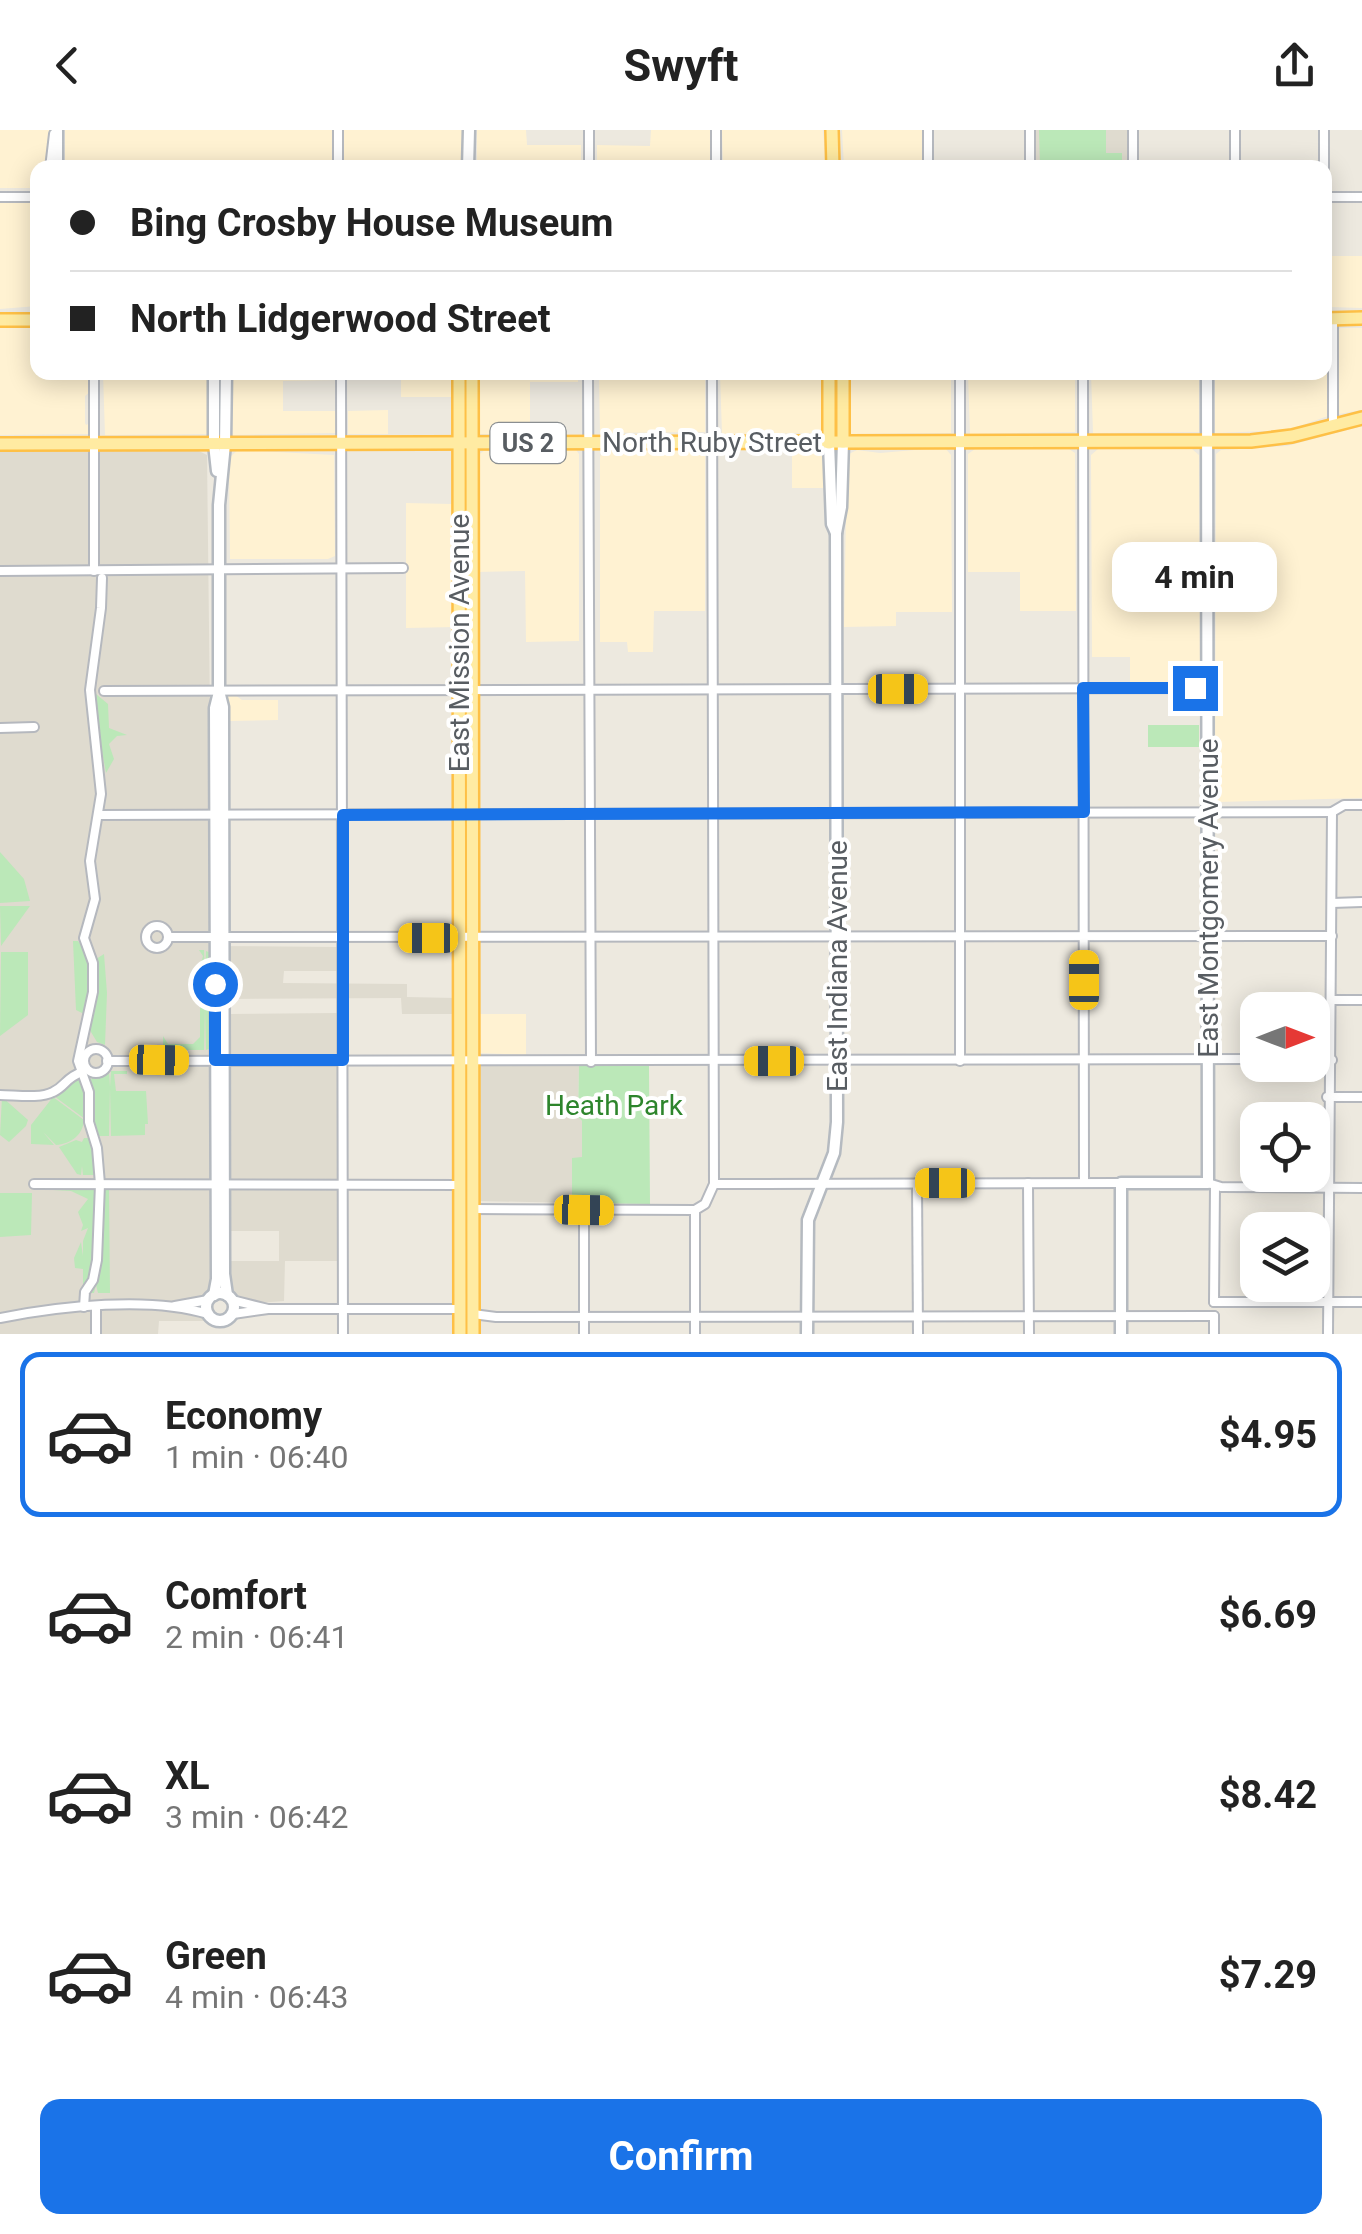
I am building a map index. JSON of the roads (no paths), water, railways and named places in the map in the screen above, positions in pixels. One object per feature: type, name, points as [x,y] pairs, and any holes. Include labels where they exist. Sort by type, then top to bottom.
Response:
[{"type":"main road","points":[[832,130],[834,160]]},
{"type":"main road","points":[[1332,319],[1362,318]]},
{"type":"main road","points":[[0,320],[30,320]]},
{"type":"main road","name":"East Mission Avenue","points":[[460,380],[465,443],[466,690],[473,814],[460,1061],[467,1198],[467,1334]]},
{"type":"main road","name":"East Mission Avenue","points":[[465,443],[471,380]]},
{"type":"main road","name":"East Indiana Avenue","points":[[829,380],[829,443]]},
{"type":"main road","name":"East Indiana Avenue","points":[[842,380],[843,442]]},
{"type":"main road","name":"North Ruby Street","points":[[0,444],[1207,442],[1274,440],[1362,418]]},
{"type":"main road","name":"East Mission Avenue","points":[[466,690],[458,814],[474,1062],[467,1198]]},
{"type":"street","points":[[56,130],[56,160]]},
{"type":"street","points":[[338,130],[338,160]]},
{"type":"street","points":[[468,130],[468,160]]},
{"type":"street","points":[[589,130],[589,160]]},
{"type":"street","points":[[716,130],[716,160]]},
{"type":"street","points":[[928,130],[928,160]]},
{"type":"street","points":[[1030,130],[1030,160]]},
{"type":"street","points":[[1133,130],[1133,160]]},
{"type":"street","points":[[1235,130],[1235,160]]},
{"type":"street","points":[[1324,130],[1324,160]]},
{"type":"street","points":[[0,196],[30,197]]},
{"type":"street","points":[[1332,197],[1362,197]]},
{"type":"street","points":[[84,1306],[84,1292],[97,1260],[100,1184],[97,1148],[89,1125],[89,1092],[78,1061],[94,983],[91,953],[84,938],[95,898],[90,861],[99,815],[101,776],[90,690],[100,613],[94,380]]},
{"type":"street","points":[[215,380],[220,487],[219,691],[224,707],[219,815],[220,1184],[224,1274],[230,1298],[230,1317],[219,1334]]},
{"type":"street","points":[[219,444],[225,380]]},
{"type":"street","points":[[340,380],[343,1334]]},
{"type":"street","points":[[588,380],[591,1062]]},
{"type":"street","points":[[34,1184],[343,1184],[584,1210],[696,1210],[705,1204],[714,1184],[712,380]]},
{"type":"street","points":[[960,380],[960,1061]]},
{"type":"street","points":[[1083,380],[1084,1183]]},
{"type":"street","name":"East Montgomery Avenue","points":[[1207,380],[1208,1059],[1214,1334]]},
{"type":"street","points":[[1331,380],[1333,424]]},
{"type":"street","name":"East Indiana Avenue","points":[[806,1334],[806,1238],[812,1208],[834,1153],[836,533],[843,442]]},
{"type":"street","name":"East Indiana Avenue","points":[[829,443],[832,524],[836,533]]},
{"type":"street","points":[[0,571],[98,574],[402,568]]},
{"type":"street","points":[[104,691],[1208,688]]},
{"type":"street","points":[[0,728],[34,727]]},
{"type":"street","points":[[99,815],[1208,813],[1332,812],[1344,805],[1362,805]]},
{"type":"street","points":[[1328,1102],[1332,1060],[1332,812]]},
{"type":"street","points":[[1332,902],[1362,902]]},
{"type":"street","points":[[168,937],[1332,936]]},
{"type":"street","points":[[1332,1000],[1362,1000]]},
{"type":"street","points":[[108,1060],[1240,1059]]},
{"type":"street","points":[[0,1095],[47,1095],[58,1090],[66,1078],[82,1072]]},
{"type":"street","points":[[1328,1097],[1362,1097]]},
{"type":"street","points":[[918,1183],[918,1334]]},
{"type":"street","points":[[1028,1183],[1028,1334]]},
{"type":"street","points":[[1121,1183],[1121,1334]]},
{"type":"street","points":[[219,1334],[211,1317],[211,1298],[217,1282],[220,1184]]},
{"type":"street","points":[[714,1184],[1240,1186]]},
{"type":"street","points":[[1330,1188],[1362,1188]]},
{"type":"street","points":[[584,1210],[584,1334]]},
{"type":"street","points":[[695,1334],[696,1210]]},
{"type":"street","points":[[174,1306],[230,1298],[268,1309]]},
{"type":"street","points":[[1214,1302],[1240,1302]]},
{"type":"street","points":[[1328,1302],[1328,1334]]},
{"type":"street","points":[[1330,1302],[1362,1302]]},
{"type":"street","points":[[0,1318],[84,1306],[174,1306],[211,1317],[268,1309],[467,1312],[496,1317],[1214,1316]]},
{"type":"street","points":[[96,1307],[96,1334]]},
{"type":"park label","name":"Heath Park","points":[[614,1105]]}]
